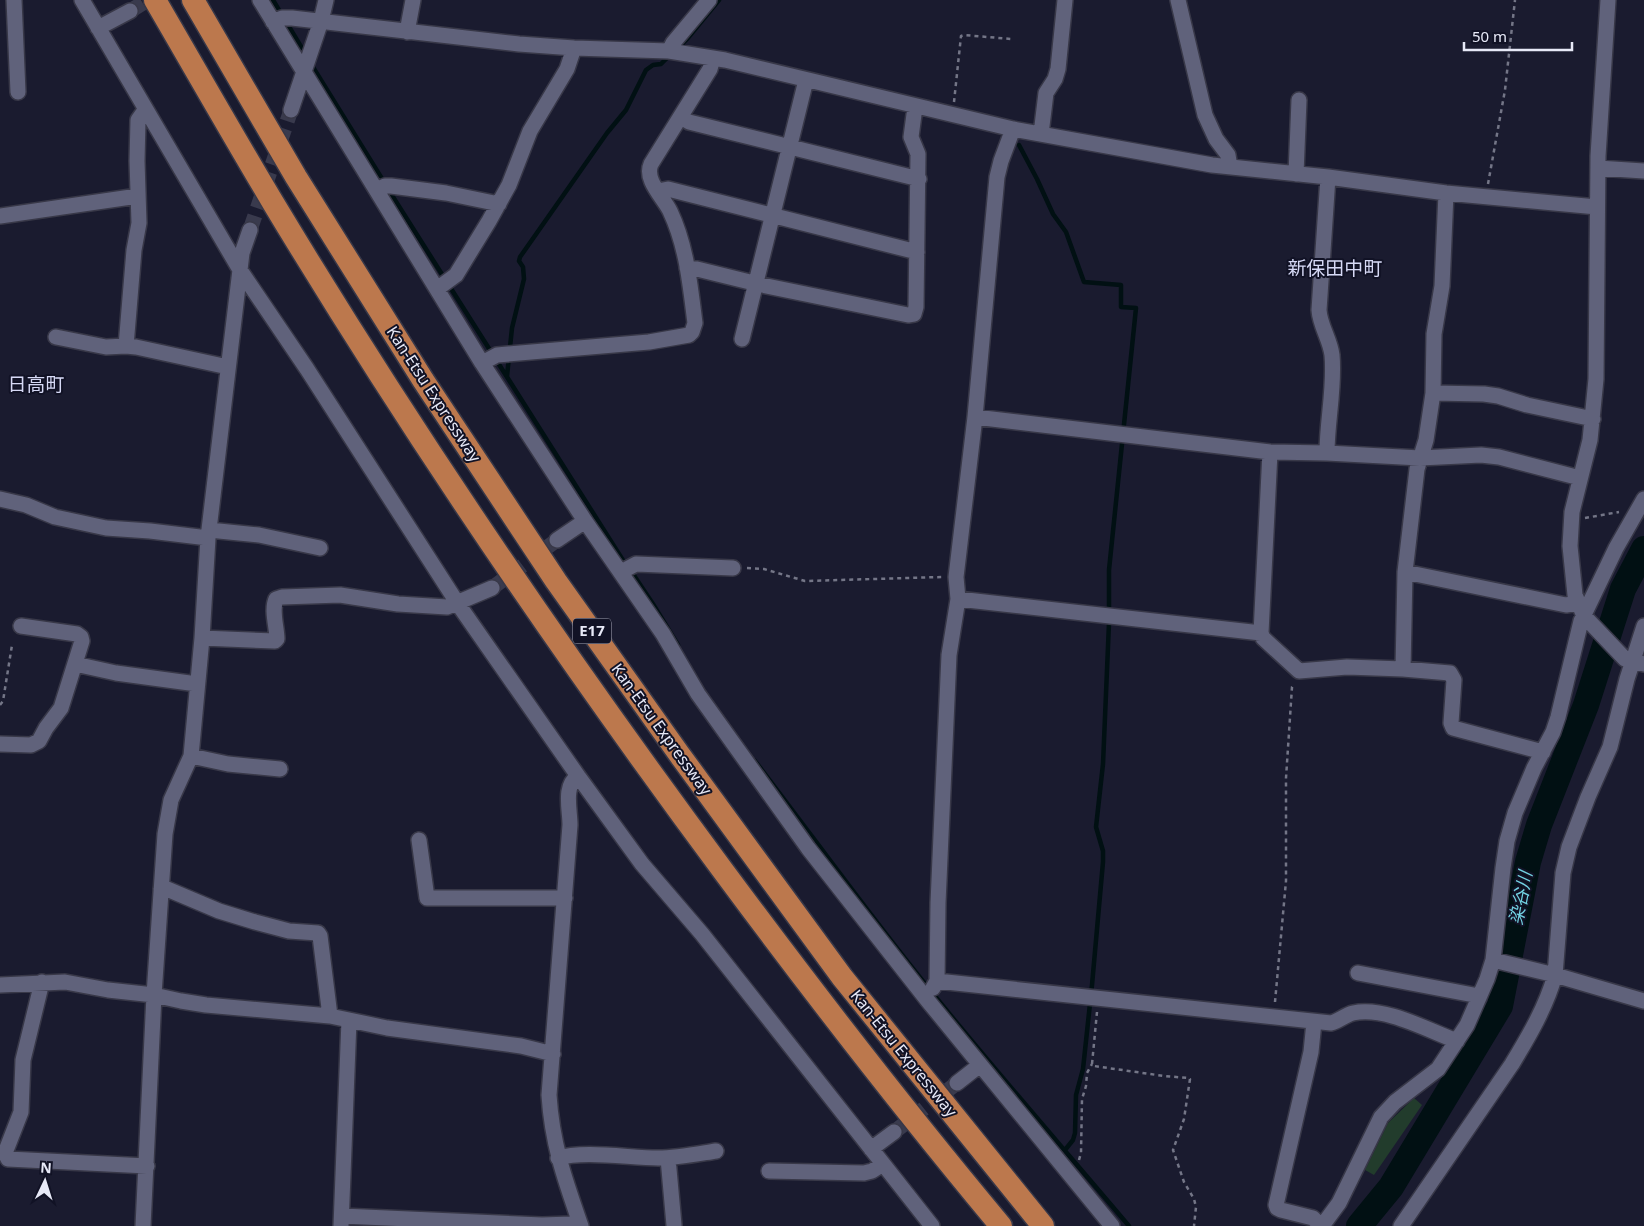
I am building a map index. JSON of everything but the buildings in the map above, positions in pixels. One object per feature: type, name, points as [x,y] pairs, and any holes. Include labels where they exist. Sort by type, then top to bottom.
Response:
[{"type":"highway","name":"Kan-Etsu Expressway","points":[[155,0],[278,210],[396,399],[528,600],[648,770],[813,991],[1001,1226]]},
{"type":"highway","name":"Kan-Etsu Expressway","points":[[193,0],[296,177],[393,332],[556,581],[679,754],[842,977],[1043,1226]]},
{"type":"street","points":[[14,0],[18,92]]},
{"type":"street","points":[[82,0],[240,270],[307,369],[458,604],[642,864],[702,934],[932,1226]]},
{"type":"street","points":[[260,0],[482,363],[585,521],[663,634],[698,694],[802,840],[928,1001],[1112,1226]]},
{"type":"street","points":[[291,110],[326,0]]},
{"type":"street","points":[[407,32],[413,0]]},
{"type":"street","points":[[670,51],[673,43],[709,0]]},
{"type":"street","points":[[1041,134],[1046,93],[1057,74],[1065,0]]},
{"type":"street","points":[[1178,0],[1205,115],[1216,138],[1228,155],[1230,167]]},
{"type":"street","points":[[1608,0],[1598,168],[1597,357],[1592,419],[1586,460],[1580,478],[1572,518],[1570,546],[1575,596],[1581,609],[1625,659],[1639,663]]},
{"type":"street","points":[[98,28],[130,11]]},
{"type":"street","points":[[273,22],[282,18],[574,48],[670,51],[713,58],[1013,129],[1230,167],[1328,177],[1446,193],[1597,207]]},
{"type":"street","points":[[437,289],[456,275],[499,204],[509,185],[530,131],[567,69],[574,48]]},
{"type":"street","points":[[482,363],[497,355],[649,342],[689,335],[692,332],[695,323],[687,268],[677,227],[650,178],[649,167],[710,69],[713,58]]},
{"type":"street","points":[[742,339],[806,80]]},
{"type":"street","points":[[1296,174],[1299,100]]},
{"type":"street","points":[[687,268],[755,284],[911,315],[916,311],[919,179],[918,154],[911,137],[915,107]]},
{"type":"street","points":[[126,346],[134,250],[139,223],[138,120],[145,110]]},
{"type":"street","points":[[681,117],[689,122],[919,179]]},
{"type":"street","points":[[928,1001],[936,981],[949,655],[958,599],[956,577],[975,417],[997,177],[1013,129]]},
{"type":"street","points":[[1598,168],[1644,171]]},
{"type":"street","points":[[1327,453],[1333,391],[1332,357],[1330,342],[1322,324],[1319,310],[1328,177]]},
{"type":"street","points":[[377,190],[385,186],[391,186],[446,193],[499,204]]},
{"type":"street","points":[[658,191],[668,189],[917,252]]},
{"type":"street","points":[[1403,669],[1405,572],[1417,469],[1426,440],[1432,393],[1434,334],[1442,286],[1446,193]]},
{"type":"street","points":[[0,216],[138,196]]},
{"type":"street","points":[[143,1226],[154,995],[165,834],[169,807],[190,756],[202,638],[209,534],[228,367],[242,253],[250,230]]},
{"type":"street","points":[[56,337],[106,347],[126,346],[228,367]]},
{"type":"street","points":[[1432,393],[1498,396],[1527,405],[1592,419]]},
{"type":"street","points":[[975,417],[1270,452],[1420,458],[1481,455],[1500,457],[1580,478]]},
{"type":"street","points":[[1270,452],[1261,632],[1263,638],[1299,671],[1334,667],[1403,669],[1450,673],[1452,676],[1453,728],[1542,752]]},
{"type":"street","points":[[0,499],[26,505],[55,517],[106,528],[209,534],[259,534],[320,548]]},
{"type":"street","points":[[1314,1022],[1311,1052],[1276,1205],[1281,1210],[1313,1218],[1321,1226],[1339,1203],[1381,1117],[1395,1102],[1438,1069],[1467,1025],[1495,960],[1507,841],[1515,813],[1553,732],[1558,717],[1581,621],[1581,609],[1641,504]]},
{"type":"street","points":[[557,540],[585,521]]},
{"type":"street","points":[[621,572],[636,564],[733,568]]},
{"type":"street","points":[[1405,572],[1581,609]]},
{"type":"street","points":[[202,638],[275,641],[277,639],[277,631],[274,604],[276,600],[282,597],[340,595],[408,605],[448,607],[492,588]]},
{"type":"street","points":[[958,599],[1261,632]]},
{"type":"street","points":[[0,744],[31,745],[37,743],[61,708],[82,641],[79,635],[21,626]]},
{"type":"street","points":[[1401,1226],[1512,1064],[1541,1011],[1552,975],[1569,847],[1610,747],[1639,663],[1644,626]]},
{"type":"street","points":[[75,664],[116,674],[197,684]]},
{"type":"street","points":[[190,756],[228,764],[280,770]]},
{"type":"street","points":[[349,1020],[341,1221],[580,1224],[558,1158],[551,1124],[549,1095],[570,825],[569,787],[573,779],[578,776]]},
{"type":"street","points":[[419,840],[427,898],[565,898]]},
{"type":"street","points":[[161,889],[167,889],[218,910],[289,932],[318,932],[330,1016]]},
{"type":"street","points":[[1495,960],[1644,1001]]},
{"type":"street","points":[[1358,973],[1479,996]]},
{"type":"street","points":[[936,981],[1273,1016],[1314,1022],[1332,1023],[1347,1015],[1358,1013],[1385,1014],[1457,1041]]},
{"type":"street","points":[[42,982],[22,1060],[21,1112],[5,1153],[8,1159],[147,1166]]},
{"type":"street","points":[[0,985],[65,982],[206,1005],[330,1016],[387,1028],[521,1046],[553,1054]]},
{"type":"street","points":[[957,1083],[980,1065]]},
{"type":"street","points":[[870,1149],[894,1132]]},
{"type":"street","points":[[558,1158],[576,1155],[668,1158],[716,1151]]},
{"type":"street","points":[[668,1158],[674,1225]]},
{"type":"street","points":[[769,1171],[864,1173],[872,1171],[883,1164]]},
{"type":"path","points":[[1487,196],[1490,167],[1505,90],[1516,0]]},
{"type":"path","points":[[952,116],[961,36],[964,34],[1011,39]]},
{"type":"path","points":[[1572,518],[1582,519],[1641,504]]},
{"type":"path","points":[[733,568],[764,569],[805,581],[956,577]]},
{"type":"path","points":[[0,705],[3,701],[12,645]]},
{"type":"path","points":[[1273,1016],[1286,881],[1286,778],[1292,688],[1299,671]]},
{"type":"path","points":[[1079,1160],[1081,1153],[1082,1099],[1087,1073],[1092,1064],[1098,998]]},
{"type":"path","points":[[1092,1064],[1190,1079],[1184,1119],[1173,1150],[1184,1182],[1194,1199],[1196,1207],[1194,1226]]},
{"type":"green space","points":[[1414,1098],[1422,1105],[1374,1175],[1365,1170],[1388,1123]]},
{"type":"waterway","points":[[273,0],[306,55]]},
{"type":"waterway","points":[[678,48],[719,0]]},
{"type":"waterway","points":[[507,376],[512,328],[524,279],[523,267],[519,261],[520,257],[607,133],[626,110],[646,70],[653,65],[661,64],[670,55]]},
{"type":"waterway","points":[[311,64],[384,182]]},
{"type":"waterway","points":[[1019,145],[1053,214],[1066,232],[1084,282],[1121,285],[1121,307],[1136,308],[1109,570],[1109,623],[1103,764],[1096,827],[1103,851],[1103,862],[1083,1069],[1076,1095],[1075,1133],[1073,1140],[1065,1150]]},
{"type":"waterway","points":[[388,189],[626,565]]},
{"type":"waterway","name":"染谷川","points":[[1359,1226],[1391,1187],[1500,1006],[1528,862],[1539,825],[1586,705],[1623,589],[1644,549]]},
{"type":"waterway","points":[[631,571],[678,645]]},
{"type":"waterway","points":[[755,761],[922,980],[1129,1226]]},
{"type":"tunnel","points":[[130,11],[148,0]]},
{"type":"tunnel","points":[[250,230],[291,110]]},
{"type":"tunnel","points":[[492,588],[557,540]]},
{"type":"tunnel","points":[[894,1132],[957,1083]]},
{"type":"district","name":"新保田中町","points":[[1335,268]]},
{"type":"district","name":"日高町","points":[[36,384]]}]
